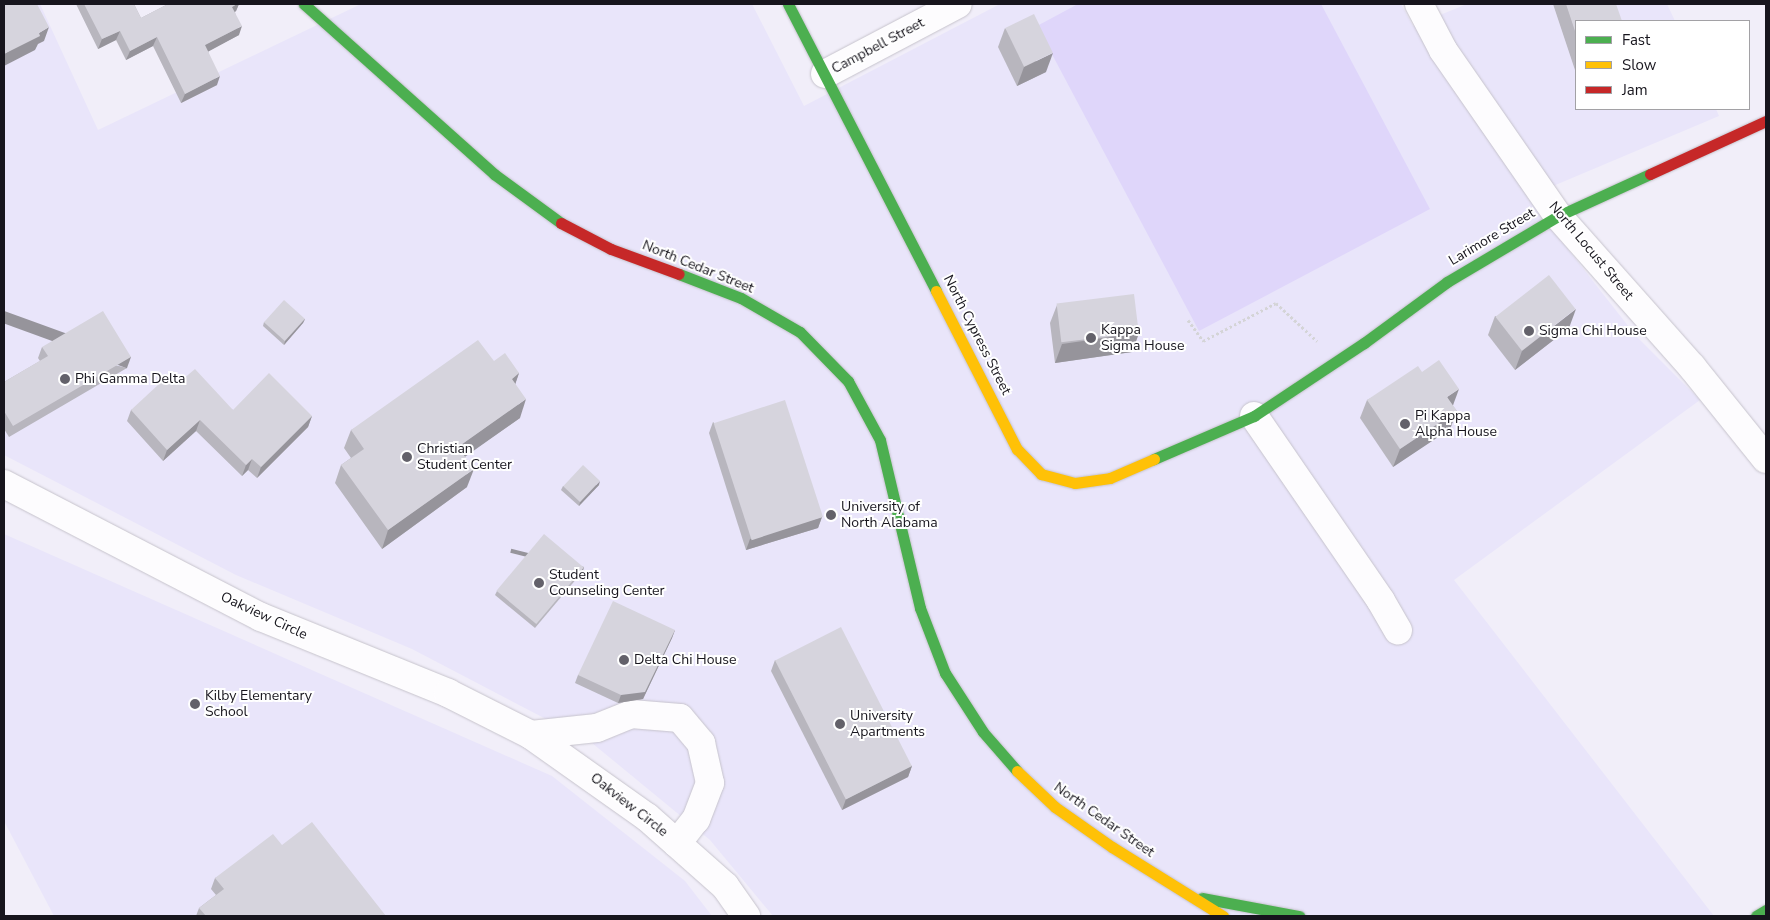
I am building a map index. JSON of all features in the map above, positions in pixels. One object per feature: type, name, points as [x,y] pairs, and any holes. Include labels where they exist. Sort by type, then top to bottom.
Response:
[{"type":"street","name":"North Cedar Street","points":[[304,4],[494,174],[549,216],[611,249],[741,298],[800,332],[848,381],[880,440],[920,608],[946,673],[983,732],[1029,784],[1055,807],[1112,847],[1223,916]]},
{"type":"street","name":"North Cypress Street","points":[[788,4],[1017,449],[1041,474],[1075,482],[1110,478],[1254,416]]},
{"type":"street","name":"Campbell Street","points":[[825,74],[958,4]]},
{"type":"street","name":"North Locust Street","points":[[1419,4],[1443,50],[1558,216],[1692,367],[1766,459]]},
{"type":"street","name":"Larimore Street","points":[[1254,416],[1364,343],[1447,282],[1558,216],[1766,121]]},
{"type":"street","points":[[1254,416],[1381,600],[1398,630]]},
{"type":"street","name":"Oakview Circle","points":[[4,484],[262,617],[448,692],[531,735],[579,766],[677,843],[725,886],[746,916]]},
{"type":"street","name":"Oakview Circle","points":[[531,735],[597,728],[631,714],[680,718],[701,743],[710,783],[696,819],[677,843]]},
{"type":"street","points":[[1193,896],[1299,916]]},
{"type":"street","points":[[1756,916],[1766,910]]},
{"type":"path","points":[[1188,320],[1203,341],[1276,303],[1319,344]]},
{"type":"shaded area","name":"University of North Alabama","points":[[4,4],[40,4],[98,130],[361,4],[752,4],[804,106],[1000,4],[1401,4],[1413,26],[1467,4],[1667,4],[1675,20],[1575,20],[1575,110],[1716,110],[1719,116],[1527,197],[1636,336],[1700,400],[1454,580],[1714,916],[773,916],[710,840],[592,743],[412,649],[236,575],[4,455]]},
{"type":"shaded area","points":[[1078,4],[1321,4],[1430,209],[1199,331],[1037,26]]},
{"type":"shaded area","name":"Kilby Elementary School","points":[[4,534],[552,776],[685,881],[712,916],[54,916],[4,821]]},
{"type":"building","points":[[4,4],[37,4],[49,27],[39,33],[40,36],[4,54]]},
{"type":"building","points":[[84,4],[134,4],[141,18],[168,4],[237,4],[232,7],[242,26],[205,45],[220,76],[185,94],[157,37],[130,51],[120,31],[102,39]]},
{"type":"building","points":[[1566,4],[1616,4],[1622,20],[1575,20],[1575,31]]},
{"type":"building","points":[[1034,14],[1053,53],[1024,67],[1005,28]]},
{"type":"building","points":[[1549,275],[1575,309],[1522,351],[1495,317]]},
{"type":"building","points":[[1134,294],[1139,333],[1061,342],[1057,304]]},
{"type":"building","points":[[284,300],[305,319],[285,341],[264,322]]},
{"type":"building","name":"Phi Gamma Delta","points":[[103,311],[131,357],[13,426],[4,411],[4,382],[48,356],[42,347]]},
{"type":"building","name":"Christian Student Center","points":[[478,340],[494,361],[505,353],[519,373],[512,379],[526,399],[458,447],[474,469],[388,530],[341,465],[364,449],[351,430]]},
{"type":"building","name":"Pi Kappa Alpha House","points":[[1439,360],[1459,389],[1447,397],[1457,411],[1400,449],[1367,400],[1418,366],[1422,372]]},
{"type":"building","points":[[195,369],[233,410],[269,373],[312,416],[261,467],[252,459],[246,465],[200,420],[167,450],[131,410],[173,371],[182,380]]},
{"type":"building","points":[[785,400],[823,517],[752,540],[714,423]]},
{"type":"building","points":[[583,465],[600,481],[580,502],[563,486]]},
{"type":"building","name":"Student Counseling Center","points":[[544,534],[584,567],[536,624],[496,591]]},
{"type":"building","name":"Delta Chi House","points":[[613,601],[675,630],[645,692],[621,695],[578,675]]},
{"type":"building","name":"University Apartments","points":[[841,627],[912,766],[846,800],[775,661]]},
{"type":"building","points":[[312,822],[386,916],[206,916],[199,908],[224,889],[215,878],[273,834],[282,845]]},
{"type":"traffic: fast","points":[[304,4],[494,174],[561,223]]},
{"type":"traffic: fast","points":[[788,4],[936,291]]},
{"type":"traffic: fast","points":[[1154,459],[1254,416],[1364,343],[1447,282],[1558,216],[1650,174]]},
{"type":"traffic: fast","points":[[679,274],[741,298],[800,332],[848,381],[880,440],[920,608],[945,673],[983,732],[1017,771]]},
{"type":"traffic: fast","points":[[1202,898],[1299,916]]},
{"type":"traffic: fast","points":[[1756,916],[1766,910]]},
{"type":"traffic: slow","points":[[936,291],[1017,449],[1041,474],[1075,483],[1110,478],[1154,459]]},
{"type":"traffic: slow","points":[[1017,771],[1055,807],[1112,847],[1223,916]]},
{"type":"traffic: jam","points":[[1650,174],[1766,121]]},
{"type":"traffic: jam","points":[[561,223],[611,249],[679,274]]},
{"type":"place","name":"Sigma Chi House","points":[[1529,331]]},
{"type":"place","name":"Kappa Sigma House","points":[[1091,338]]},
{"type":"place","name":"Phi Gamma Delta","points":[[65,379]]},
{"type":"place","name":"Pi Kappa Alpha House","points":[[1405,424]]},
{"type":"place","name":"Christian Student Center","points":[[407,457]]},
{"type":"place","name":"University of North Alabama","points":[[831,515]]},
{"type":"place","name":"Student Counseling Center","points":[[539,583]]},
{"type":"place","name":"Delta Chi House","points":[[624,660]]},
{"type":"place","name":"Kilby Elementary School","points":[[195,704]]},
{"type":"place","name":"University Apartments","points":[[840,724]]}]
